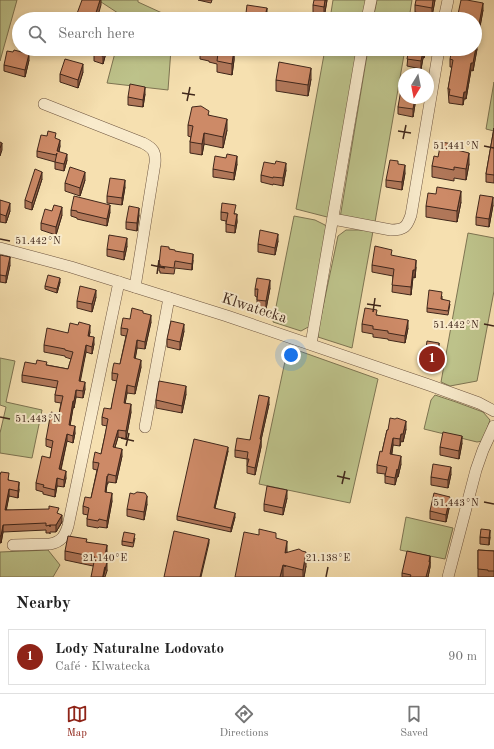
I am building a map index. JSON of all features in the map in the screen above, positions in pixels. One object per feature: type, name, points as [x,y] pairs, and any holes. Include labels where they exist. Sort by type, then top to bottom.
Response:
[{"type":"street","points":[[368,12],[371,0]]},
{"type":"street","points":[[445,12],[448,0]]},
{"type":"street","points":[[310,344],[361,56]]},
{"type":"street","points":[[333,219],[391,230],[399,230],[405,227],[412,207],[438,56]]},
{"type":"street","points":[[44,104],[144,143],[150,146],[153,150],[155,163],[135,287]]},
{"type":"street","name":"Klwatecka","points":[[0,248],[41,258],[227,316],[472,400],[494,411]]},
{"type":"street","points":[[13,545],[56,543],[66,534],[119,282]]},
{"type":"street","points":[[145,427],[169,298]]},
{"type":"street","points":[[448,577],[476,470],[494,426]]},
{"type":"green space","points":[[0,0],[17,0],[14,12],[12,12],[12,18],[0,61]]},
{"type":"green space","points":[[98,0],[138,0],[138,2],[160,12],[116,12]]},
{"type":"green space","points":[[333,0],[370,0],[368,12],[331,12]]},
{"type":"green space","points":[[377,0],[412,0],[410,12],[374,12]]},
{"type":"green space","points":[[114,56],[170,56],[168,90],[107,83]]},
{"type":"green space","points":[[324,56],[360,56],[331,218],[296,209]]},
{"type":"green space","points":[[367,56],[404,56],[402,68],[398,68],[398,89],[375,222],[340,218]]},
{"type":"green space","points":[[494,82],[494,131],[486,129]]},
{"type":"green space","points":[[294,216],[315,220],[325,225],[330,232],[310,326],[301,331],[273,322]]},
{"type":"green space","points":[[346,230],[373,231],[352,348],[318,337],[338,236]]},
{"type":"green space","points":[[468,233],[494,238],[494,291],[477,381],[450,386],[441,382]]},
{"type":"green space","points":[[288,347],[378,379],[350,503],[259,484]]},
{"type":"green space","points":[[0,358],[15,361],[6,402],[42,410],[32,458],[0,453],[0,433],[6,407],[0,405]]},
{"type":"green space","points":[[435,395],[483,412],[490,420],[483,441],[477,442],[424,429],[431,400]]},
{"type":"green space","points":[[406,517],[453,528],[445,559],[400,550]]},
{"type":"green space","points":[[48,550],[60,565],[53,577],[0,577],[0,552]]},
{"type":"building","points":[[82,0],[100,0],[96,12],[78,12]]},
{"type":"building","points":[[314,0],[325,0],[324,7],[313,5]]},
{"type":"building","points":[[416,0],[433,0],[432,8],[415,5]]},
{"type":"building","points":[[461,0],[483,3],[481,12],[458,12]]},
{"type":"building","points":[[247,5],[267,8],[266,12],[246,12]]},
{"type":"building","points":[[7,51],[12,52],[12,56],[28,56],[25,70],[4,65]]},
{"type":"building","points":[[218,56],[233,56],[232,64],[217,61]]},
{"type":"building","points":[[408,56],[422,56],[421,61],[407,59]]},
{"type":"building","points":[[451,56],[474,56],[473,63],[471,63],[466,92],[464,92],[463,98],[449,95],[450,89],[448,89],[453,60],[450,59]]},
{"type":"building","points":[[65,59],[83,64],[78,80],[60,74]]},
{"type":"building","points":[[279,62],[311,68],[308,85],[276,80]]},
{"type":"building","points":[[130,84],[145,87],[143,100],[128,97]]},
{"type":"building","points":[[399,104],[414,104],[413,109],[398,107]]},
{"type":"building","points":[[201,106],[209,111],[208,115],[227,119],[223,137],[204,133],[202,144],[190,142],[193,126],[188,125],[192,107]]},
{"type":"building","points":[[494,128],[494,175],[486,174]]},
{"type":"building","points":[[48,131],[56,133],[55,138],[60,140],[57,151],[67,154],[64,164],[55,162],[57,153],[56,155],[37,151],[41,135],[47,136]]},
{"type":"building","points":[[441,142],[453,144],[457,150],[469,153],[466,169],[454,167],[454,170],[432,166],[434,156],[438,157]]},
{"type":"building","points":[[227,154],[237,156],[234,173],[213,169],[215,156],[226,158]]},
{"type":"building","points":[[390,160],[398,161],[398,164],[405,165],[402,182],[386,180]]},
{"type":"building","points":[[276,161],[286,163],[283,178],[273,178],[261,175],[264,162],[275,164]]},
{"type":"building","points":[[70,167],[85,172],[80,188],[65,183]]},
{"type":"building","points":[[35,169],[42,172],[32,203],[25,200]]},
{"type":"building","points":[[110,178],[125,180],[122,198],[107,196]]},
{"type":"building","points":[[437,187],[461,191],[457,211],[426,206],[428,193],[436,194]]},
{"type":"building","points":[[480,195],[493,197],[489,219],[476,217]]},
{"type":"building","points":[[74,196],[110,205],[107,219],[71,210]]},
{"type":"building","points":[[0,200],[10,203],[6,216],[0,214]]},
{"type":"building","points":[[222,203],[236,205],[234,214],[237,214],[235,226],[226,224],[228,213],[221,212]]},
{"type":"building","points":[[54,205],[62,207],[56,227],[41,223],[45,209],[52,211]]},
{"type":"building","points":[[129,206],[139,208],[137,223],[126,222]]},
{"type":"building","points":[[260,230],[278,234],[275,248],[258,244]]},
{"type":"building","points":[[109,235],[127,238],[124,252],[107,249]]},
{"type":"building","points":[[161,246],[169,247],[169,249],[175,251],[193,254],[192,264],[175,261],[174,268],[160,266]]},
{"type":"building","points":[[375,246],[392,250],[391,255],[416,260],[411,287],[392,285],[394,269],[372,265]]},
{"type":"building","points":[[0,255],[10,257],[6,276],[0,275]]},
{"type":"building","points":[[48,275],[60,278],[57,289],[45,286]]},
{"type":"building","points":[[257,278],[270,280],[266,301],[257,300],[258,289],[255,289]]},
{"type":"building","points":[[80,286],[96,290],[92,304],[77,301]]},
{"type":"building","points":[[429,290],[442,292],[441,299],[450,301],[448,311],[427,308]]},
{"type":"building","points":[[132,308],[151,315],[145,342],[137,340],[134,358],[141,360],[135,387],[127,385],[124,403],[131,404],[126,431],[118,430],[113,447],[122,449],[116,476],[108,474],[107,476],[105,492],[112,493],[107,521],[87,519],[89,508],[83,506],[85,497],[91,498],[99,463],[93,462],[95,452],[101,454],[108,419],[102,417],[104,408],[111,409],[118,374],[112,373],[113,367],[114,363],[120,364],[128,329],[121,328],[123,318],[130,319]]},
{"type":"building","points":[[365,308],[377,310],[376,315],[408,320],[405,336],[388,333],[388,331],[373,329],[373,326],[362,324]]},
{"type":"building","points":[[171,321],[184,324],[180,342],[167,339]]},
{"type":"building","points":[[79,322],[90,325],[88,336],[94,337],[92,347],[86,345],[79,381],[85,382],[83,391],[76,390],[73,401],[69,425],[75,426],[73,436],[67,434],[59,469],[66,471],[64,480],[57,478],[55,490],[43,487],[44,485],[36,483],[42,456],[50,458],[53,441],[46,439],[51,412],[59,414],[63,396],[55,395],[58,381],[22,375],[25,362],[36,364],[37,360],[47,362],[46,365],[68,369],[73,352],[44,345],[47,328],[68,333],[70,323],[78,325]]},
{"type":"building","points":[[427,341],[439,343],[437,357],[425,355]]},
{"type":"building","points":[[159,381],[186,386],[182,406],[156,400]]},
{"type":"building","points":[[259,395],[269,397],[255,468],[247,466],[249,459],[247,459],[248,452],[235,450],[237,438],[250,440]]},
{"type":"building","points":[[390,418],[397,418],[406,421],[403,434],[401,434],[400,439],[393,438],[390,454],[401,456],[395,478],[385,476],[387,467],[377,465],[380,451],[382,452]]},
{"type":"building","points":[[443,432],[462,436],[459,451],[440,447]]},
{"type":"building","points":[[194,439],[228,447],[214,508],[235,513],[231,528],[177,516]]},
{"type":"building","points":[[433,464],[451,467],[448,480],[431,477]]},
{"type":"building","points":[[1,472],[9,473],[8,480],[19,482],[18,491],[9,489],[5,510],[49,509],[49,506],[59,508],[57,513],[62,515],[56,525],[46,526],[46,523],[3,525],[0,536]]},
{"type":"building","points":[[267,486],[287,490],[283,508],[264,504]]},
{"type":"building","points":[[137,492],[145,493],[147,496],[144,512],[127,509],[130,493],[134,494]]},
{"type":"building","points":[[434,493],[450,497],[446,515],[430,511]]},
{"type":"building","points":[[259,529],[276,533],[276,538],[287,541],[285,553],[299,549],[306,552],[303,570],[283,565],[280,577],[235,577],[244,532],[259,535]]},
{"type":"building","points":[[481,529],[490,530],[489,538],[480,537]]},
{"type":"building","points":[[174,531],[209,539],[200,577],[164,577]]},
{"type":"building","points":[[124,532],[135,534],[133,543],[122,541]]},
{"type":"building","points":[[68,536],[87,539],[86,542],[107,545],[104,561],[107,562],[103,577],[91,577],[95,557],[65,551]]},
{"type":"building","points":[[478,550],[494,551],[494,571],[478,569]]},
{"type":"building","points":[[407,551],[430,556],[426,577],[410,577],[411,575],[402,573]]},
{"type":"place","name":"Lody Naturalne Lodovato","points":[[432,359]]}]
